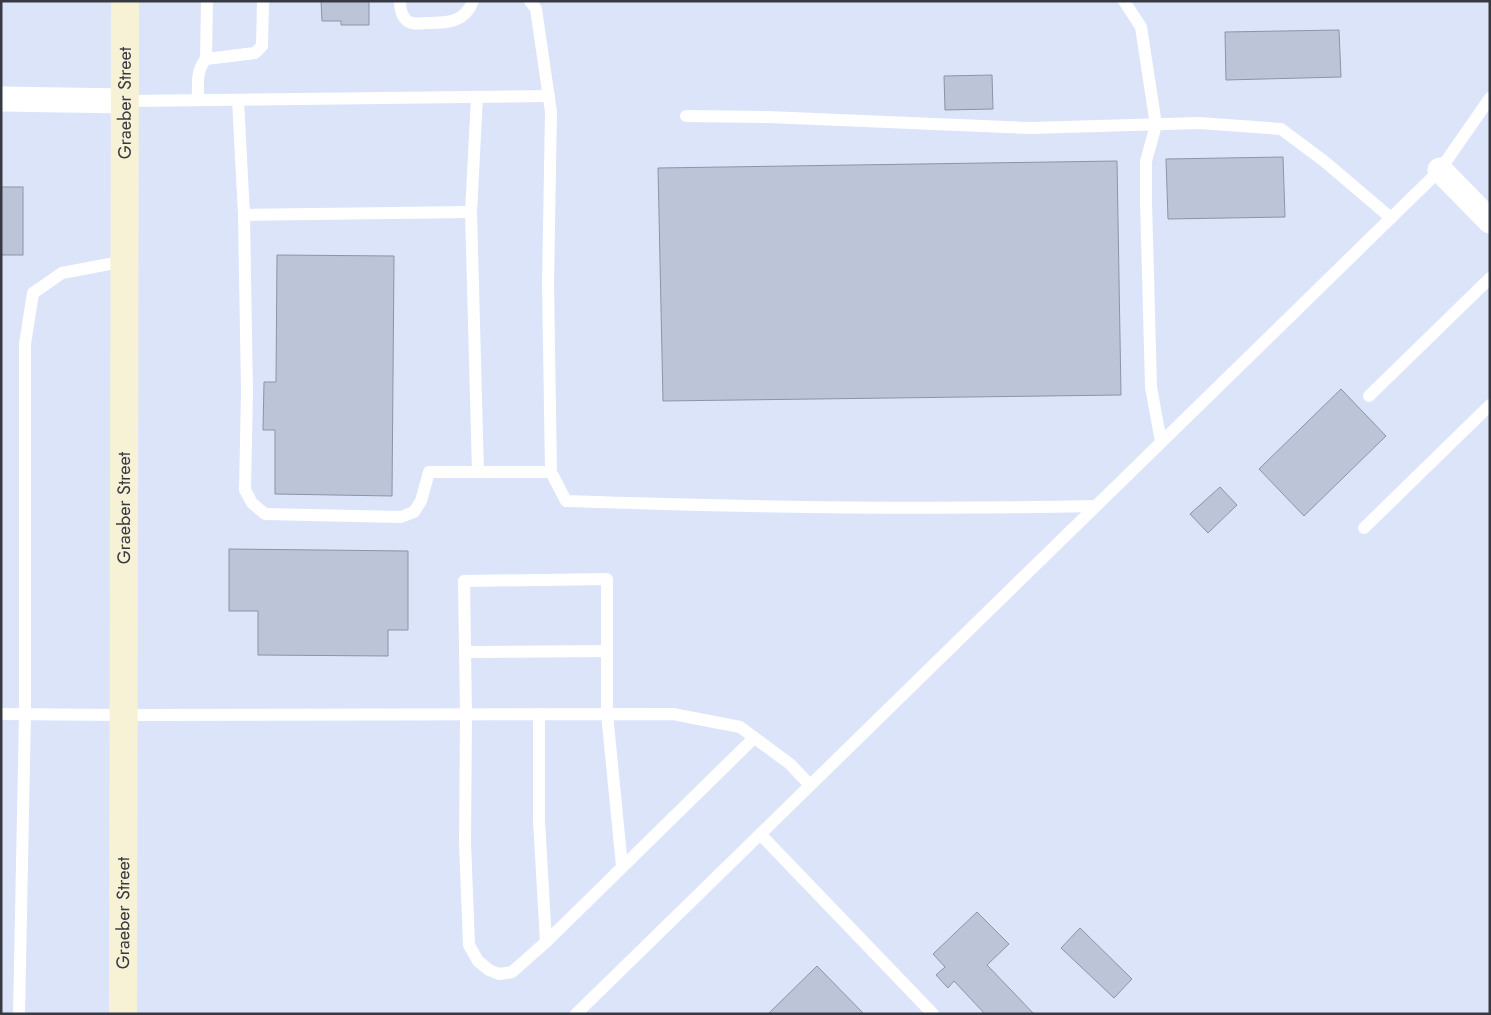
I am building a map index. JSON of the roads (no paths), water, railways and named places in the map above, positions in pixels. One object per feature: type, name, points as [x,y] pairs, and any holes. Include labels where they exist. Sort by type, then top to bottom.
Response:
[{"type":"street","name":"Graeber Street","points":[[123,1014],[125,1]]},
{"type":"street","points":[[1,99],[126,101]]},
{"type":"street","points":[[1440,170],[1490,221]]},
{"type":"lane","points":[[198,100],[199,72],[201,65],[206,59],[207,1]]},
{"type":"lane","points":[[206,59],[255,53],[262,46],[263,1]]},
{"type":"lane","points":[[400,1],[400,9],[407,21],[414,23],[450,23],[465,15],[473,1]]},
{"type":"lane","points":[[530,1],[536,9],[551,112],[548,283],[551,472],[566,501],[729,506],[1019,508],[1095,506]]},
{"type":"lane","points":[[1124,1],[1141,27],[1156,125],[1146,161],[1146,201],[1151,387],[1161,442]]},
{"type":"lane","points":[[477,96],[471,212],[478,472]]},
{"type":"lane","points":[[126,101],[549,96]]},
{"type":"lane","points":[[576,1014],[1440,170],[1490,98]]},
{"type":"lane","points":[[238,100],[244,215],[247,392],[245,490],[252,503],[265,514],[401,517],[414,512],[421,502],[429,472],[551,472]]},
{"type":"lane","points":[[686,116],[768,117],[1030,128],[1200,123],[1281,129],[1324,161],[1391,218]]},
{"type":"lane","points":[[244,215],[471,212]]},
{"type":"lane","points":[[19,1014],[25,714],[25,344],[33,292],[62,273],[125,261]]},
{"type":"lane","points":[[1369,396],[1490,278]]},
{"type":"lane","points":[[1364,528],[1490,405]]},
{"type":"lane","points":[[622,866],[607,714],[607,579],[464,581],[465,842],[468,945],[478,961],[489,970],[499,974],[512,972],[546,942],[754,738]]},
{"type":"lane","points":[[465,652],[607,651]]},
{"type":"lane","points":[[1,714],[124,716],[673,714],[740,727],[790,764],[810,786]]},
{"type":"lane","points":[[539,714],[539,821],[546,942]]},
{"type":"lane","points":[[760,834],[934,1014]]}]
